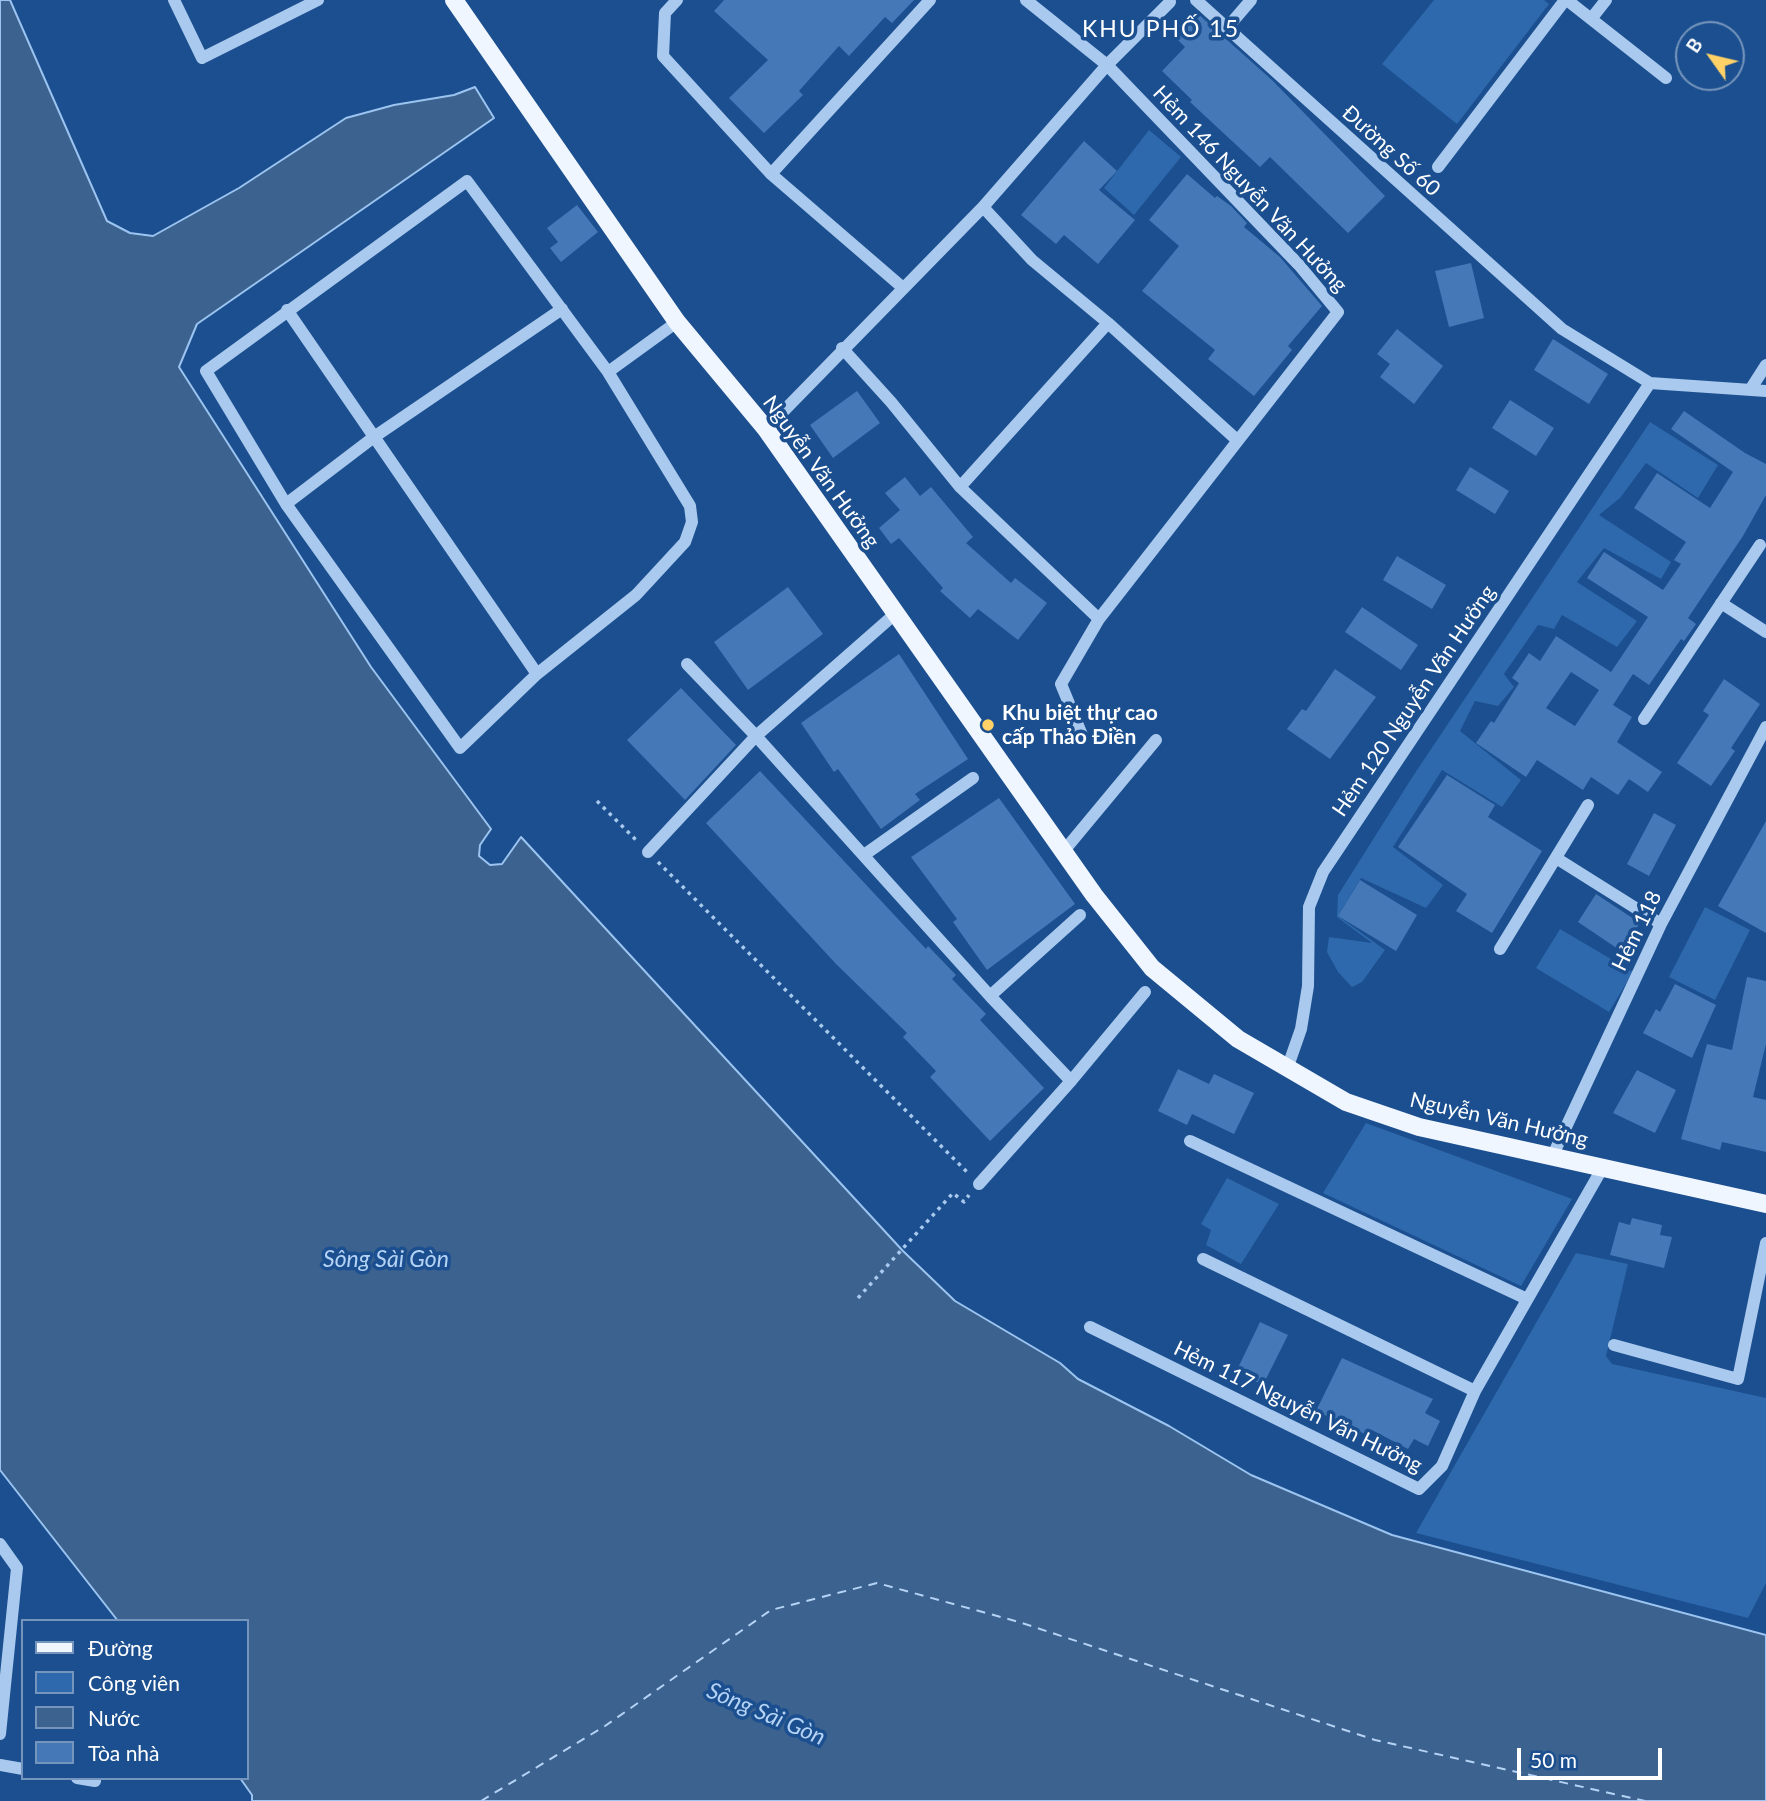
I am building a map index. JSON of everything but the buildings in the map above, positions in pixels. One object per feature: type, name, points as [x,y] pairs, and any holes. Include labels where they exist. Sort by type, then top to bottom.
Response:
[{"type":"main road","name":"Nguyễn Văn Hưởng","points":[[454,0],[677,322],[765,429],[1063,852],[1153,969],[1238,1039],[1346,1102],[1419,1127],[1766,1204]]},
{"type":"street","points":[[174,0],[202,58],[318,0]]},
{"type":"street","points":[[677,0],[665,13],[663,56],[771,174],[902,287]]},
{"type":"street","points":[[771,174],[930,0]]},
{"type":"street","name":"Hẻm 146 Nguyễn Văn Hưởng","points":[[1026,0],[1107,65],[1299,265],[1338,312],[1099,619],[1061,684],[1082,735]]},
{"type":"street","name":"Đường Số 60","points":[[1196,0],[1562,330],[1650,383]]},
{"type":"street","points":[[1227,28],[1251,0]]},
{"type":"street","points":[[1437,167],[1566,0],[1666,78]]},
{"type":"street","points":[[1591,19],[1606,0]]},
{"type":"street","points":[[765,429],[983,207],[1107,65],[1170,2]]},
{"type":"street","points":[[467,181],[562,309],[608,372],[690,506],[692,522],[685,542],[636,595],[537,674],[460,748],[286,504],[206,371],[467,181]]},
{"type":"street","points":[[983,207],[1032,260],[1108,323],[1237,440]]},
{"type":"street","points":[[286,504],[374,437],[562,309]]},
{"type":"street","points":[[287,310],[537,674]]},
{"type":"street","points":[[608,372],[677,322]]},
{"type":"street","points":[[960,486],[1108,323]]},
{"type":"street","points":[[842,348],[891,402],[960,486],[1099,619]]},
{"type":"street","points":[[1750,390],[1766,365]]},
{"type":"street","points":[[1650,383],[1766,391]]},
{"type":"street","name":"Hẻm 120 Nguyễn Văn Hưởng","points":[[1287,1069],[1301,1029],[1308,986],[1309,907],[1323,872],[1650,383]]},
{"type":"street","points":[[1644,719],[1760,545]]},
{"type":"street","points":[[1721,603],[1766,632]]},
{"type":"street","points":[[648,852],[756,736],[894,614]]},
{"type":"street","points":[[687,664],[1071,1081]]},
{"type":"street","name":"Hẻm 118","points":[[1552,1157],[1661,924],[1766,727]]},
{"type":"street","points":[[1063,852],[1156,740]]},
{"type":"street","points":[[864,855],[973,778]]},
{"type":"street","points":[[1500,949],[1588,805]]},
{"type":"street","points":[[1556,858],[1661,924]]},
{"type":"street","points":[[990,996],[1080,915]]},
{"type":"street","points":[[979,1184],[1071,1081],[1145,992]]},
{"type":"street","points":[[1190,1141],[1527,1299]]},
{"type":"street","name":"Hẻm 117 Nguyễn Văn Hưởng","points":[[1090,1327],[1419,1489],[1431,1480],[1441,1466],[1475,1391],[1603,1167]]},
{"type":"street","points":[[1615,1345],[1738,1379],[1766,1244]]},
{"type":"street","points":[[1203,1259],[1475,1391]]},
{"type":"street","points":[[0,1544],[17,1568],[18,1619],[0,1734]]},
{"type":"street","points":[[0,1765],[21,1769]]},
{"type":"street","points":[[86,1780],[95,1782]]},
{"type":"path","points":[[597,801],[979,1184]]},
{"type":"path","points":[[858,1297],[953,1193]]},
{"type":"green space","points":[[1434,0],[1544,0],[1549,4],[1457,124],[1382,64]]},
{"type":"green space","points":[[1149,130],[1181,157],[1134,215],[1104,188]]},
{"type":"green space","points":[[1650,422],[1718,465],[1698,498],[1646,463],[1620,498],[1599,515],[1671,562],[1661,579],[1604,548],[1577,582],[1637,621],[1617,647],[1562,615],[1554,629],[1538,625],[1504,674],[1514,687],[1498,706],[1475,701],[1460,731],[1521,780],[1502,807],[1442,770],[1393,847],[1443,885],[1426,908],[1361,878],[1338,916],[1385,950],[1362,982],[1352,987],[1338,972],[1327,952],[1329,937],[1372,943],[1337,917],[1338,895],[1413,776]]},
{"type":"green space","points":[[1705,907],[1750,930],[1715,1000],[1669,977]]},
{"type":"green space","points":[[1560,929],[1633,972],[1609,1012],[1536,968]]},
{"type":"green space","points":[[1366,1123],[1572,1199],[1521,1286],[1323,1193]]},
{"type":"green space","points":[[1227,1178],[1279,1204],[1241,1264],[1206,1245],[1211,1230],[1201,1224]]},
{"type":"green space","points":[[1576,1253],[1628,1264],[1606,1356],[1612,1364],[1766,1398],[1766,1583],[1748,1618],[1416,1533]]},
{"type":"water","name":"Sông Sài Gòn","points":[[0,0],[10,0],[107,221],[130,233],[153,236],[239,188],[346,118],[394,105],[454,95],[475,87],[494,118],[197,324],[179,367],[371,667],[491,829],[480,845],[479,856],[490,865],[502,864],[521,837],[903,1251],[955,1301],[1060,1363],[1078,1379],[1169,1426],[1251,1475],[1392,1535],[1766,1635],[1766,1801],[252,1801],[252,1795],[241,1780],[248,1780],[248,1619],[116,1619],[0,1470]]},
{"type":"ferry route","points":[[481,1801],[605,1726],[771,1610],[877,1583],[1019,1622],[1375,1740],[1645,1801]]},
{"type":"place","name":"Khu biệt thự cao cấp Thảo Điền","points":[[988,725]]},
{"type":"district","name":"KHU PHỐ 15","points":[[1161,30]]}]
